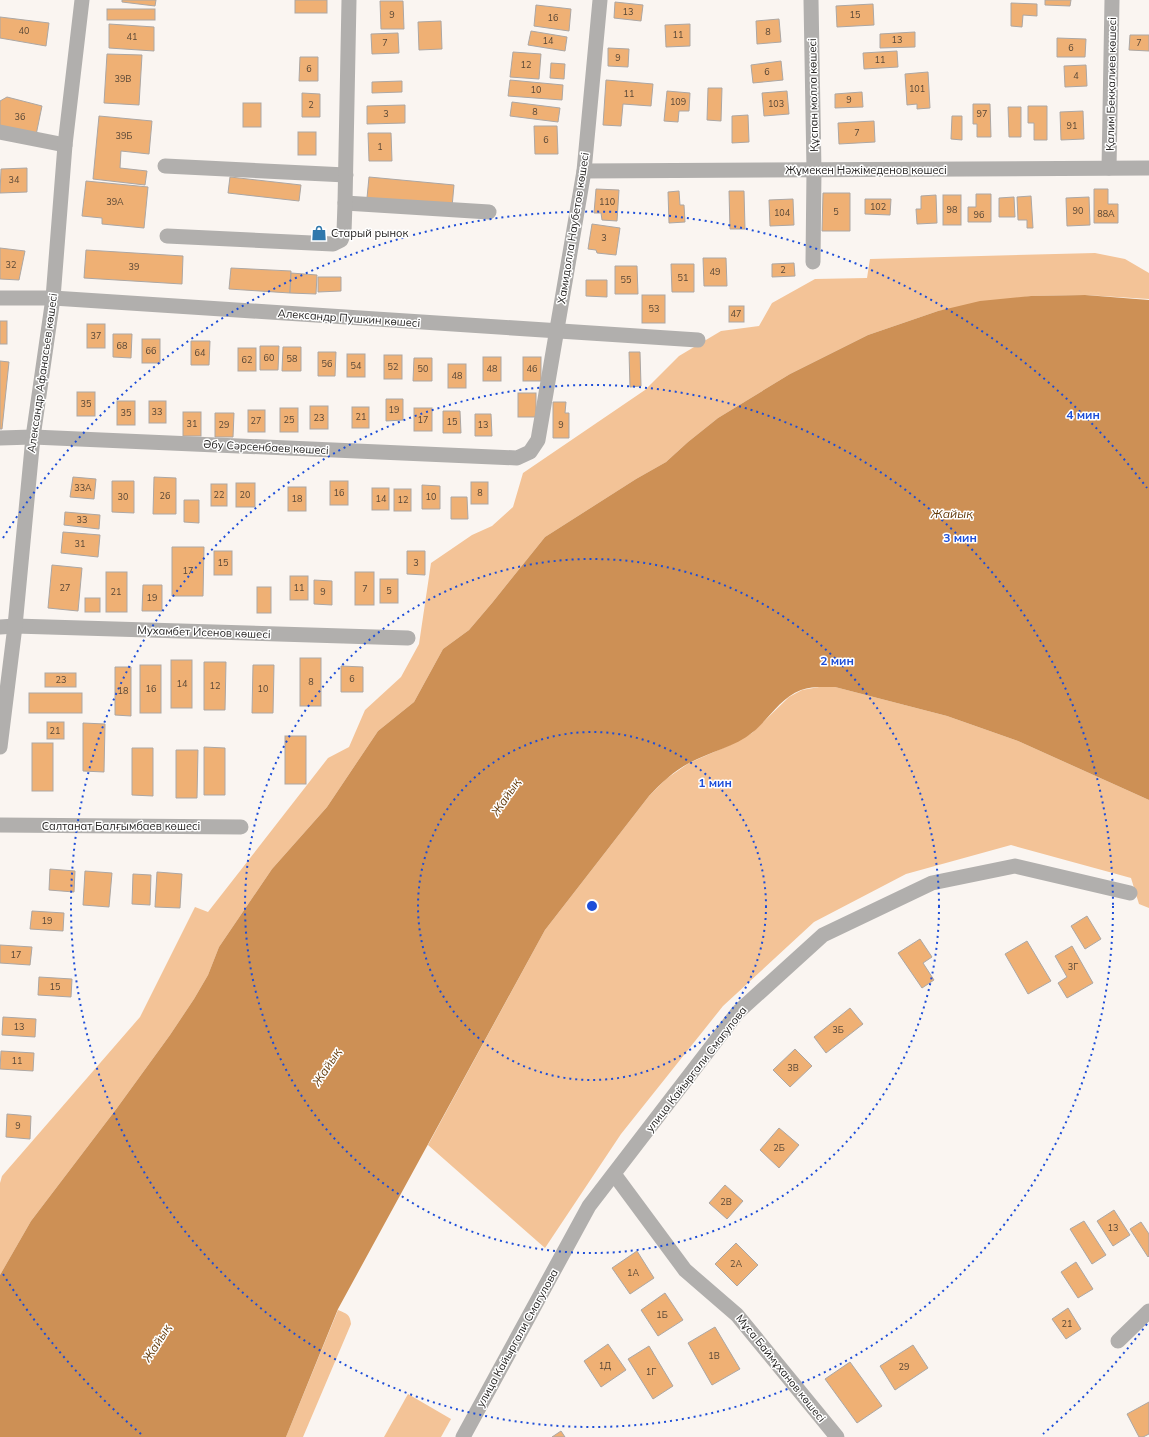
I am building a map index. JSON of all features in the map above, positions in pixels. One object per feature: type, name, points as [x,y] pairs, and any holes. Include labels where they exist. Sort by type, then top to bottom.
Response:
[{"type":"street","name":"Александр Афанасьев көшесі","points":[[0,746],[15,626],[33,437],[53,298],[65,145],[82,0]]},
{"type":"street","points":[[167,236],[333,244],[340,240],[344,232],[349,0]]},
{"type":"street","name":"Хамидолла Наубетов көшесі","points":[[530,452],[538,440],[584,171],[600,0]]},
{"type":"street","name":"Құспан молла көшесі","points":[[811,0],[814,170],[813,262]]},
{"type":"street","name":"Қалим Бекқалиев көшесі","points":[[1109,168],[1112,0]]},
{"type":"street","points":[[0,132],[65,145]]},
{"type":"street","points":[[165,166],[346,175]]},
{"type":"street","name":"Жұмекен Нәжімеденов көшесі","points":[[584,171],[1149,168]]},
{"type":"street","points":[[345,203],[489,212]]},
{"type":"street","name":"Александр Пушкин көшесі","points":[[0,298],[53,298],[698,340]]},
{"type":"street","name":"Әбу Сәрсенбаев көшесі","points":[[0,438],[33,437],[517,458],[530,452]]},
{"type":"street","name":"Мухамбет Исенов көшесі","points":[[0,627],[15,626],[408,638]]},
{"type":"street","name":"Салтанат Балғымбаев көшесі","points":[[0,825],[241,827]]},
{"type":"street","name":"улица Кайыргали Смагулова","points":[[463,1437],[589,1206],[738,1012],[823,935],[932,883],[1015,866],[1130,893]]},
{"type":"street","name":"Мұса Баймұханов көшесі","points":[[614,1174],[685,1270],[738,1315],[837,1437]]},
{"type":"street","points":[[1118,1341],[1149,1311]]},
{"type":"shaded area","points":[[1095,253],[1125,259],[1149,273],[1149,299],[1085,295],[1031,296],[938,311],[868,335],[790,374],[718,418],[666,462],[636,479],[545,537],[469,630],[443,649],[414,702],[378,731],[327,807],[272,869],[219,947],[208,975],[170,1035],[117,1108],[31,1221],[0,1275],[0,1183],[2,1176],[140,1017],[195,907],[208,912],[328,758],[349,747],[365,710],[401,677],[419,644],[431,563],[472,535],[492,526],[513,507],[523,473],[645,390],[679,356],[721,331],[759,326],[772,303],[815,279],[867,278],[870,259]]},
{"type":"shaded area","points":[[819,687],[835,687],[947,716],[1018,741],[1149,800],[1149,908],[1139,904],[1131,878],[1011,845],[906,874],[814,922],[723,1006],[621,1134],[545,1248],[428,1145],[545,930],[649,796],[666,779],[689,763],[730,745],[752,733],[789,697],[802,690]]},
{"type":"shaded area","points":[[338,1310],[348,1315],[351,1324],[303,1437],[286,1437]]},
{"type":"shaded area","points":[[408,1394],[451,1419],[441,1437],[384,1437]]},
{"type":"water","name":"Жайық","points":[[1085,295],[1149,300],[1149,800],[1018,741],[947,716],[835,687],[818,687],[801,690],[781,703],[759,727],[746,737],[730,746],[683,766],[658,786],[545,930],[338,1309],[286,1437],[0,1437],[0,1275],[31,1221],[117,1108],[170,1035],[208,975],[219,947],[272,869],[327,807],[378,731],[414,702],[443,649],[469,630],[545,537],[636,479],[666,462],[718,418],[790,374],[868,335],[938,311],[980,301],[1031,296]]},
{"type":"building","points":[[122,0],[156,0],[155,6],[122,2]]},
{"type":"building","points":[[295,0],[327,0],[327,13],[295,13]]},
{"type":"building","points":[[1045,0],[1071,0],[1070,6],[1045,5]]},
{"type":"building","points":[[380,1],[403,1],[404,29],[381,29]]},
{"type":"building","points":[[615,2],[643,5],[641,21],[614,18]]},
{"type":"building","points":[[1011,3],[1037,4],[1037,16],[1023,15],[1022,27],[1011,26]]},
{"type":"building","points":[[873,4],[874,25],[837,27],[836,6]]},
{"type":"building","points":[[536,5],[571,9],[569,31],[534,26]]},
{"type":"building","points":[[107,9],[155,9],[155,20],[107,20]]},
{"type":"building","points":[[0,17],[49,23],[46,46],[0,38]]},
{"type":"building","points":[[779,19],[781,42],[757,44],[756,21]]},
{"type":"building","points":[[441,21],[442,49],[419,50],[418,22]]},
{"type":"building","points":[[109,24],[154,27],[154,51],[109,48]]},
{"type":"building","points":[[690,24],[690,46],[666,47],[665,25]]},
{"type":"building","points":[[531,31],[567,37],[565,51],[528,45]]},
{"type":"building","points":[[915,32],[915,47],[880,48],[880,34]]},
{"type":"building","points":[[398,33],[399,53],[372,54],[371,34]]},
{"type":"building","points":[[1130,35],[1149,35],[1149,51],[1129,50]]},
{"type":"building","points":[[1057,38],[1086,39],[1085,57],[1057,57]]},
{"type":"building","points":[[608,48],[629,49],[628,67],[608,66]]},
{"type":"building","points":[[897,51],[898,67],[864,69],[863,53]]},
{"type":"building","points":[[513,52],[541,54],[539,79],[510,77]]},
{"type":"building","points":[[107,54],[142,55],[139,105],[104,103]]},
{"type":"building","points":[[300,57],[318,57],[318,81],[299,81]]},
{"type":"building","points":[[781,61],[783,80],[753,83],[751,65]]},
{"type":"building","points":[[551,63],[565,64],[564,79],[550,78]]},
{"type":"building","points":[[1086,65],[1087,86],[1065,87],[1064,66]]},
{"type":"building","points":[[928,72],[930,108],[917,109],[917,104],[907,105],[905,74]]},
{"type":"building","points":[[510,80],[563,85],[562,100],[508,96]]},
{"type":"building","points":[[606,80],[653,84],[651,106],[623,104],[621,126],[603,125]]},
{"type":"building","points":[[402,81],[402,92],[372,93],[372,82]]},
{"type":"building","points":[[708,88],[722,88],[721,121],[707,120]]},
{"type":"building","points":[[667,91],[690,93],[689,111],[679,111],[678,122],[664,121]]},
{"type":"building","points":[[787,91],[789,114],[764,116],[762,93]]},
{"type":"building","points":[[862,92],[863,107],[835,108],[835,94]]},
{"type":"building","points":[[302,93],[320,94],[320,117],[302,117]]},
{"type":"building","points":[[7,97],[42,106],[36,135],[0,128],[0,101]]},
{"type":"building","points":[[512,102],[560,108],[558,122],[510,116]]},
{"type":"building","points":[[243,103],[261,103],[261,127],[243,127]]},
{"type":"building","points":[[973,104],[990,104],[991,137],[977,137],[977,124],[973,124]]},
{"type":"building","points":[[405,105],[405,123],[367,124],[367,106]]},
{"type":"building","points":[[1028,106],[1047,106],[1047,140],[1034,140],[1034,123],[1028,123]]},
{"type":"building","points":[[1008,107],[1021,107],[1021,137],[1009,137]]},
{"type":"building","points":[[1083,111],[1084,139],[1061,140],[1060,112]]},
{"type":"building","points":[[748,115],[749,142],[732,143],[732,116]]},
{"type":"building","points":[[99,116],[152,121],[149,154],[121,151],[120,168],[147,171],[145,185],[93,179]]},
{"type":"building","points":[[952,116],[962,116],[962,140],[951,139]]},
{"type":"building","points":[[874,121],[875,142],[839,144],[838,123]]},
{"type":"building","points":[[534,126],[557,126],[558,154],[535,154]]},
{"type":"building","points":[[298,132],[316,132],[316,155],[298,155]]},
{"type":"building","points":[[368,133],[391,133],[392,161],[369,161]]},
{"type":"building","points":[[27,168],[27,192],[0,193],[1,169]]},
{"type":"building","points":[[230,177],[301,185],[299,201],[228,193]]},
{"type":"building","points":[[369,177],[454,185],[452,207],[367,198]]},
{"type":"building","points":[[86,181],[148,187],[144,228],[102,224],[102,218],[82,216]]},
{"type":"building","points":[[596,189],[619,190],[617,221],[602,220],[601,213],[594,213]]},
{"type":"building","points":[[1094,189],[1108,189],[1108,204],[1118,204],[1118,223],[1094,223]]},
{"type":"building","points":[[679,191],[680,205],[684,205],[685,222],[669,223],[668,192]]},
{"type":"building","points":[[729,191],[744,191],[745,229],[730,229]]},
{"type":"building","points":[[823,193],[850,193],[850,231],[822,231]]},
{"type":"building","points":[[976,194],[991,194],[991,222],[968,222],[968,207],[976,207]]},
{"type":"building","points":[[936,195],[937,223],[917,224],[916,209],[921,209],[921,196]]},
{"type":"building","points":[[943,195],[961,195],[961,225],[943,225]]},
{"type":"building","points":[[1031,196],[1033,228],[1027,228],[1027,220],[1018,220],[1017,197]]},
{"type":"building","points":[[1014,197],[1015,217],[999,217],[999,198]]},
{"type":"building","points":[[1089,197],[1090,225],[1067,226],[1066,198]]},
{"type":"building","points":[[793,199],[794,225],[770,226],[769,200]]},
{"type":"building","points":[[865,199],[891,199],[890,215],[865,214]]},
{"type":"building","points":[[592,224],[620,228],[616,255],[597,253],[596,250],[588,249]]},
{"type":"building","points":[[0,248],[25,251],[19,280],[0,279]]},
{"type":"building","points":[[86,250],[183,256],[182,284],[84,278]]},
{"type":"building","points":[[703,258],[726,258],[727,286],[704,286]]},
{"type":"building","points":[[794,263],[795,276],[772,277],[772,264]]},
{"type":"building","points":[[671,264],[694,264],[694,292],[672,292]]},
{"type":"building","points":[[615,266],[637,266],[638,294],[615,294]]},
{"type":"building","points":[[231,268],[291,271],[290,293],[229,289]]},
{"type":"building","points":[[291,273],[317,275],[316,294],[290,293]]},
{"type":"building","points":[[318,277],[341,277],[341,291],[318,292]]},
{"type":"building","points":[[586,280],[607,280],[607,297],[586,296]]},
{"type":"building","points":[[642,295],[665,295],[665,323],[642,323]]},
{"type":"building","points":[[729,306],[744,306],[744,322],[729,322]]},
{"type":"building","points":[[0,321],[7,321],[7,344],[0,344]]},
{"type":"building","points":[[87,324],[105,324],[105,348],[87,348]]},
{"type":"building","points":[[113,334],[132,334],[131,358],[113,357]]},
{"type":"building","points":[[142,339],[160,339],[160,363],[142,363]]},
{"type":"building","points":[[191,341],[210,341],[209,365],[191,365]]},
{"type":"building","points":[[260,346],[279,346],[278,370],[260,370]]},
{"type":"building","points":[[283,347],[301,347],[301,371],[282,371]]},
{"type":"building","points":[[238,348],[256,348],[256,371],[238,371]]},
{"type":"building","points":[[318,352],[336,352],[335,376],[318,376]]},
{"type":"building","points":[[629,352],[640,352],[641,386],[630,387]]},
{"type":"building","points":[[347,354],[365,354],[365,377],[347,377]]},
{"type":"building","points":[[384,355],[402,355],[402,379],[384,379]]},
{"type":"building","points":[[483,357],[501,357],[501,381],[483,381]]},
{"type":"building","points":[[523,357],[541,357],[541,381],[523,381]]},
{"type":"building","points":[[414,358],[432,358],[432,381],[413,381]]},
{"type":"building","points":[[0,361],[9,362],[2,429],[0,429]]},
{"type":"building","points":[[448,364],[466,364],[466,388],[448,388]]},
{"type":"building","points":[[77,392],[95,392],[95,416],[77,416]]},
{"type":"building","points":[[518,393],[536,393],[536,417],[518,417]]},
{"type":"building","points":[[386,399],[403,399],[403,420],[386,421]]},
{"type":"building","points":[[117,401],[135,401],[135,425],[117,425]]},
{"type":"building","points":[[149,401],[166,401],[166,423],[149,423]]},
{"type":"building","points":[[553,402],[566,402],[565,413],[569,413],[569,438],[553,438]]},
{"type":"building","points":[[310,406],[328,406],[328,429],[310,429]]},
{"type":"building","points":[[352,407],[369,407],[369,428],[352,428]]},
{"type":"building","points":[[280,408],[298,408],[298,432],[280,432]]},
{"type":"building","points":[[414,408],[432,408],[432,431],[414,431]]},
{"type":"building","points":[[248,410],[265,410],[265,432],[248,432]]},
{"type":"building","points":[[443,411],[460,411],[461,433],[443,433]]},
{"type":"building","points":[[183,412],[201,412],[201,436],[183,436]]},
{"type":"building","points":[[215,413],[234,413],[233,437],[215,437]]},
{"type":"building","points":[[475,414],[491,414],[492,436],[475,436]]},
{"type":"building","points":[[73,477],[96,479],[94,499],[70,497]]},
{"type":"building","points":[[154,477],[176,478],[176,514],[153,514]]},
{"type":"building","points":[[112,481],[134,481],[134,513],[112,512]]},
{"type":"building","points":[[330,481],[348,481],[348,505],[330,505]]},
{"type":"building","points":[[471,482],[488,482],[488,504],[471,504]]},
{"type":"building","points":[[236,483],[255,483],[255,507],[236,507]]},
{"type":"building","points":[[211,484],[227,484],[227,506],[211,506]]},
{"type":"building","points":[[422,485],[440,486],[440,509],[422,509]]},
{"type":"building","points":[[288,487],[306,487],[306,511],[288,511]]},
{"type":"building","points":[[372,488],[389,488],[389,510],[372,510]]},
{"type":"building","points":[[394,489],[411,489],[411,511],[394,511]]},
{"type":"building","points":[[451,497],[467,497],[468,519],[451,519]]},
{"type":"building","points":[[184,500],[199,500],[199,523],[184,522]]},
{"type":"building","points":[[65,512],[100,515],[99,529],[64,525]]},
{"type":"building","points":[[63,532],[100,535],[98,557],[61,553]]},
{"type":"building","points":[[172,547],[204,547],[203,596],[172,596]]},
{"type":"building","points":[[214,551],[232,551],[232,575],[214,575]]},
{"type":"building","points":[[407,551],[425,551],[425,575],[407,574]]},
{"type":"building","points":[[52,565],[82,568],[78,611],[48,608]]},
{"type":"building","points":[[106,572],[127,572],[127,612],[106,612]]},
{"type":"building","points":[[355,572],[374,572],[374,605],[355,605]]},
{"type":"building","points":[[290,576],[308,576],[308,600],[290,600]]},
{"type":"building","points":[[380,579],[398,579],[398,603],[380,603]]},
{"type":"building","points":[[314,580],[332,581],[332,605],[314,604]]},
{"type":"building","points":[[143,585],[162,585],[162,611],[142,611]]},
{"type":"building","points":[[257,587],[271,587],[271,613],[257,613]]},
{"type":"building","points":[[85,598],[100,598],[100,612],[85,612]]},
{"type":"building","points":[[300,658],[321,658],[321,706],[300,706]]},
{"type":"building","points":[[171,660],[192,660],[192,708],[171,708]]},
{"type":"building","points":[[204,662],[226,662],[225,710],[204,710]]},
{"type":"building","points":[[140,665],[161,665],[161,713],[140,713]]},
{"type":"building","points":[[253,665],[274,665],[273,713],[252,713]]},
{"type":"building","points":[[341,666],[363,667],[363,692],[341,692]]},
{"type":"building","points":[[115,667],[131,667],[131,716],[115,715]]},
{"type":"building","points":[[45,673],[76,673],[76,687],[45,687]]},
{"type":"building","points":[[29,693],[82,693],[82,713],[29,713]]},
{"type":"building","points":[[47,722],[64,722],[64,739],[47,739]]},
{"type":"building","points":[[83,723],[105,724],[104,772],[83,771]]},
{"type":"building","points":[[285,736],[306,736],[306,784],[285,784]]},
{"type":"building","points":[[32,743],[53,743],[53,791],[32,791]]},
{"type":"building","points":[[204,747],[225,748],[225,795],[204,795]]},
{"type":"building","points":[[132,748],[153,748],[153,796],[132,795]]},
{"type":"building","points":[[176,750],[198,750],[197,798],[176,798]]},
{"type":"building","points":[[50,869],[75,871],[74,892],[49,890]]},
{"type":"building","points":[[85,871],[112,873],[109,907],[83,905]]},
{"type":"building","points":[[157,872],[182,874],[180,908],[155,907]]},
{"type":"building","points":[[133,874],[151,875],[150,905],[132,904]]},
{"type":"building","points":[[32,911],[64,913],[63,931],[30,929]]},
{"type":"building","points":[[1087,916],[1101,939],[1085,949],[1071,926]]},
{"type":"building","points":[[920,939],[932,957],[923,963],[934,980],[922,988],[898,953]]},
{"type":"building","points":[[1027,941],[1051,981],[1028,994],[1005,954]]},
{"type":"building","points":[[0,945],[32,947],[30,965],[0,963]]},
{"type":"building","points":[[1072,946],[1093,983],[1067,998],[1058,983],[1067,977],[1055,956]]},
{"type":"building","points":[[39,977],[72,979],[71,997],[38,995]]},
{"type":"building","points":[[850,1008],[863,1024],[826,1053],[814,1037]]},
{"type":"building","points":[[3,1017],[36,1019],[35,1037],[2,1035]]},
{"type":"building","points":[[795,1049],[812,1066],[790,1087],[773,1070]]},
{"type":"building","points":[[1,1051],[34,1053],[33,1071],[0,1069]]},
{"type":"building","points":[[7,1114],[31,1116],[30,1139],[6,1137]]},
{"type":"building","points":[[779,1128],[799,1145],[779,1168],[760,1150]]},
{"type":"building","points":[[725,1185],[743,1201],[727,1219],[709,1203]]},
{"type":"building","points":[[1114,1210],[1130,1235],[1113,1246],[1097,1221]]},
{"type":"building","points":[[1084,1221],[1106,1255],[1092,1264],[1070,1229]]},
{"type":"building","points":[[1141,1222],[1149,1234],[1148,1257],[1130,1229]]},
{"type":"building","points":[[736,1243],[758,1265],[737,1286],[715,1264]]},
{"type":"building","points":[[637,1251],[654,1278],[630,1294],[612,1268]]},
{"type":"building","points":[[1076,1262],[1093,1289],[1078,1298],[1061,1272]]},
{"type":"building","points":[[665,1293],[683,1320],[658,1336],[641,1310]]},
{"type":"building","points":[[1068,1308],[1081,1329],[1066,1339],[1052,1319]]},
{"type":"building","points":[[715,1327],[740,1369],[712,1385],[688,1343]]},
{"type":"building","points":[[608,1344],[626,1370],[601,1387],[584,1361]]},
{"type":"building","points":[[913,1345],[928,1368],[895,1390],[880,1366]]},
{"type":"building","points":[[649,1346],[673,1386],[653,1399],[628,1359]]},
{"type":"building","points":[[850,1362],[882,1406],[857,1423],[825,1379]]},
{"type":"building","points":[[1149,1402],[1149,1434],[1139,1437],[1127,1414]]},
{"type":"building","points":[[561,1431],[565,1437],[552,1437]]},
{"type":"place","name":"Старый рынок","points":[[319,233]]}]
